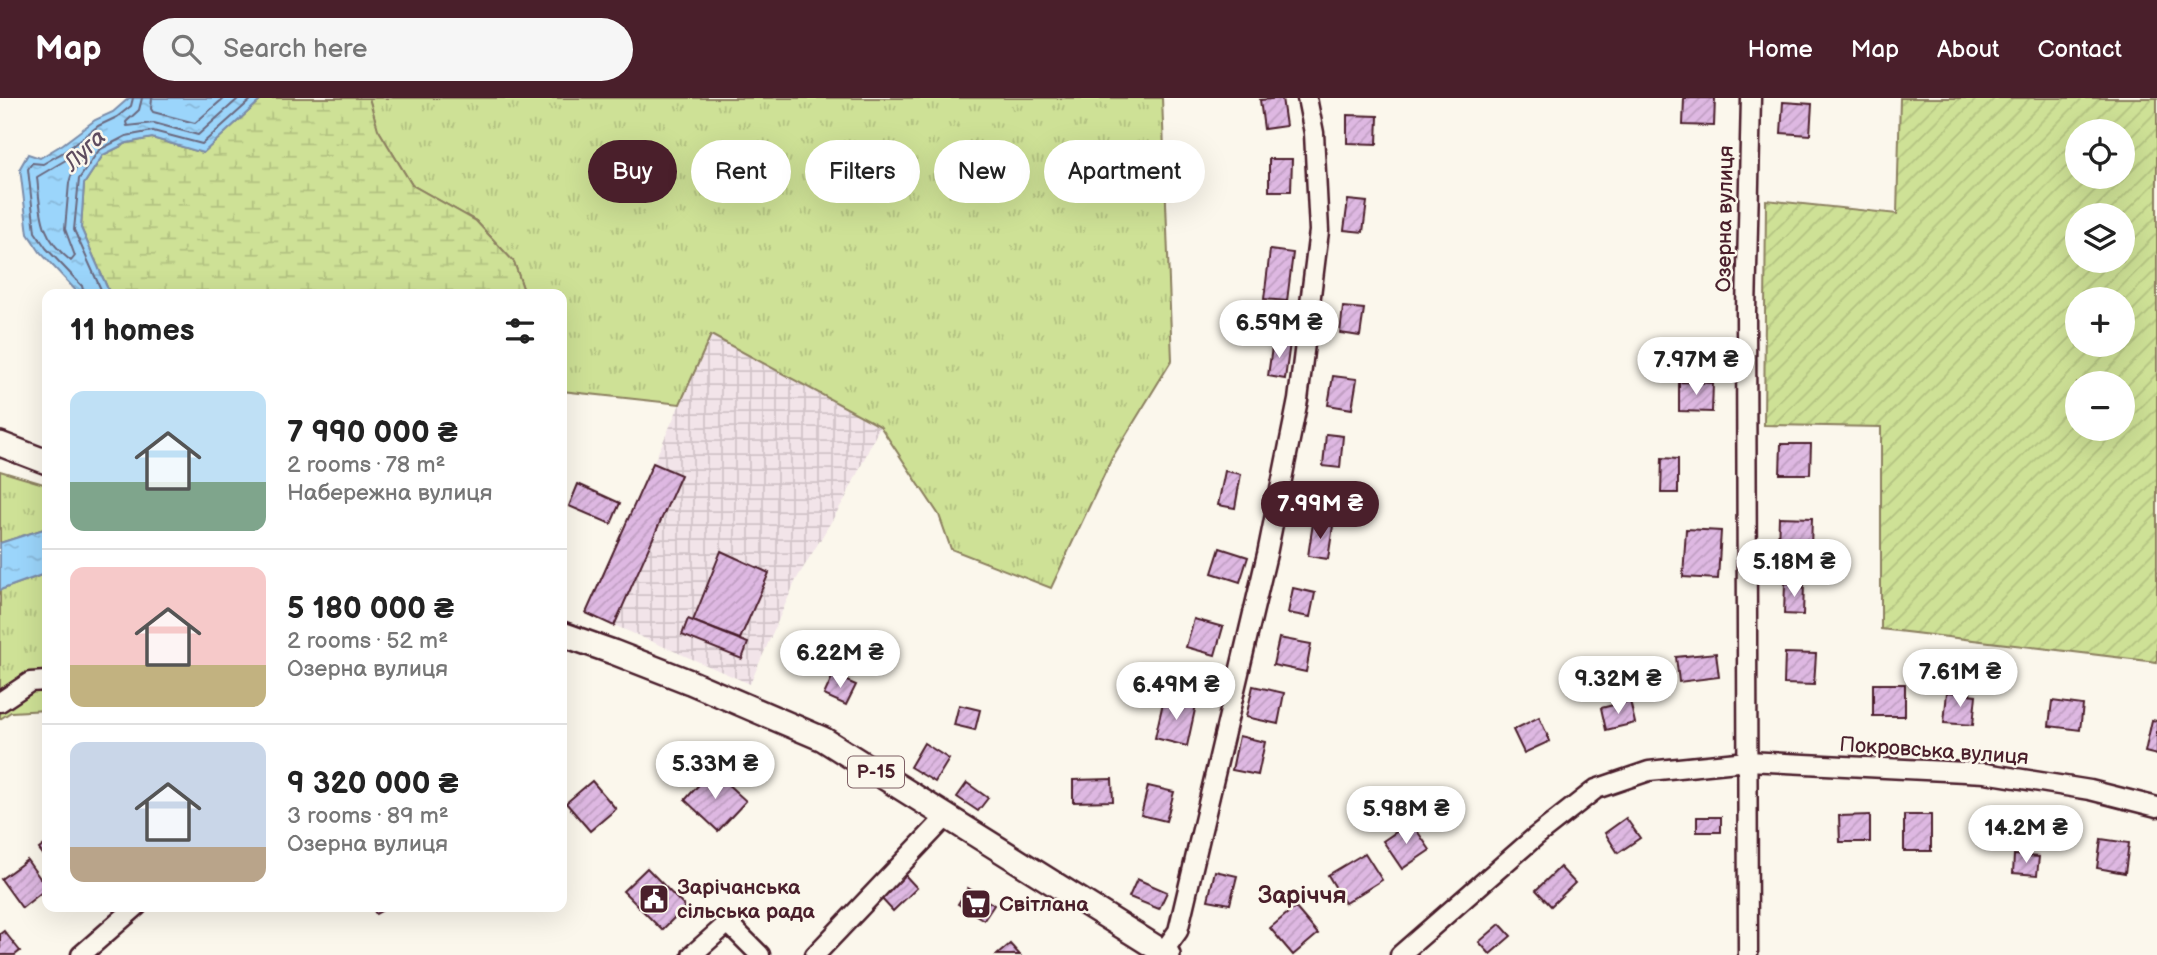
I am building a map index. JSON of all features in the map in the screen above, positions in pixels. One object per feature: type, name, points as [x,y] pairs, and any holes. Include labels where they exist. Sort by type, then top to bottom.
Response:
[{"type":"main road","points":[[5,446],[42,460]]},
{"type":"main road","name":"Р-15","points":[[567,636],[690,682],[823,739],[1165,954]]},
{"type":"street","points":[[1165,954],[1178,931],[1264,567],[1298,400],[1319,231],[1314,133],[1307,98]]},
{"type":"street","name":"Озерна вулиця","points":[[1748,955],[1746,311],[1751,98]]},
{"type":"street","points":[[0,702],[30,682],[42,681]]},
{"type":"street","name":"Покровська вулиця","points":[[1400,955],[1535,837],[1596,789],[1649,771],[1747,761],[1985,773],[2090,790],[2157,807]]},
{"type":"street","points":[[815,955],[947,816]]},
{"type":"street","points":[[80,955],[129,912]]},
{"type":"street","points":[[692,955],[728,923],[760,955]]},
{"type":"shaded area","points":[[711,335],[880,426],[846,497],[796,580],[750,684],[586,613]]},
{"type":"green space","points":[[263,98],[369,98],[378,129],[412,185],[476,221],[514,262],[523,289],[108,289],[81,228],[84,184],[103,155],[127,143],[152,138],[203,153]]},
{"type":"green space","points":[[369,98],[1162,98],[1164,140],[1044,140],[1044,203],[1166,203],[1172,360],[1112,458],[1051,588],[951,549],[939,515],[880,426],[711,335],[680,404],[567,392],[567,289],[523,289],[514,262],[476,221],[412,185],[377,128]]},
{"type":"green space","points":[[1900,98],[2157,98],[2157,662],[1881,629],[1881,427],[1764,425],[1766,200],[1897,214]]},
{"type":"green space","points":[[0,471],[42,484],[42,530],[0,543]]},
{"type":"green space","points":[[42,575],[42,710],[11,712],[0,719],[0,590]]},
{"type":"water","name":"Луга","points":[[129,98],[263,98],[203,153],[152,138],[127,143],[103,155],[84,184],[81,228],[108,289],[74,289],[40,252],[28,234],[20,168],[28,154],[40,158],[95,120],[113,112]]},
{"type":"water","points":[[42,530],[42,575],[0,590],[0,543]]},
{"type":"building","points":[[1282,98],[1286,126],[1264,129],[1260,100]]},
{"type":"building","points":[[1684,98],[1715,98],[1714,126],[1683,125]]},
{"type":"building","points":[[1783,102],[1812,104],[1810,135],[1781,133]]},
{"type":"building","points":[[1347,115],[1378,116],[1377,144],[1347,143]]},
{"type":"building","points":[[1269,159],[1292,159],[1291,191],[1269,191]]},
{"type":"building","points":[[1348,200],[1367,202],[1363,232],[1344,230]]},
{"type":"building","points":[[1270,250],[1293,253],[1287,301],[1264,299]]},
{"type":"building","points":[[1343,307],[1364,309],[1360,336],[1340,333]]},
{"type":"building","points":[[1273,340],[1290,343],[1285,379],[1268,376]]},
{"type":"building","points":[[1333,376],[1357,379],[1352,409],[1328,405]]},
{"type":"building","points":[[1679,382],[1713,383],[1712,412],[1679,411]]},
{"type":"building","points":[[1326,434],[1343,436],[1340,468],[1323,466]]},
{"type":"building","points":[[1781,444],[1811,444],[1810,474],[1780,474]]},
{"type":"building","points":[[1662,458],[1678,459],[1678,493],[1661,493]]},
{"type":"building","points":[[653,463],[681,475],[614,626],[586,613]]},
{"type":"building","points":[[1225,471],[1241,474],[1235,508],[1218,505]]},
{"type":"building","points":[[578,484],[620,503],[611,524],[569,506]]},
{"type":"building","points":[[1779,517],[1812,518],[1811,548],[1778,547]]},
{"type":"building","points":[[1313,523],[1333,526],[1328,559],[1308,556]]},
{"type":"building","points":[[1686,529],[1721,531],[1718,579],[1683,577]]},
{"type":"building","points":[[1220,548],[1248,557],[1240,582],[1212,573]]},
{"type":"building","points":[[721,551],[769,573],[740,639],[693,621]]},
{"type":"building","points":[[1785,583],[1804,584],[1803,615],[1784,614]]},
{"type":"building","points":[[1293,588],[1315,593],[1310,617],[1288,613]]},
{"type":"building","points":[[688,619],[748,643],[742,659],[682,635]]},
{"type":"building","points":[[1194,619],[1223,627],[1215,655],[1186,647]]},
{"type":"building","points":[[1279,638],[1311,644],[1306,672],[1273,665]]},
{"type":"building","points":[[1716,653],[1719,677],[1679,682],[1676,657]]},
{"type":"building","points":[[1785,653],[1816,654],[1814,685],[1784,684]]},
{"type":"building","points":[[833,675],[856,685],[846,705],[824,695]]},
{"type":"building","points":[[1873,684],[1905,684],[1905,716],[1873,716]]},
{"type":"building","points":[[1253,686],[1284,693],[1278,724],[1246,717]]},
{"type":"building","points":[[1947,692],[1976,695],[1973,725],[1944,723]]},
{"type":"building","points":[[1164,698],[1196,705],[1187,746],[1155,738]]},
{"type":"building","points":[[1630,701],[1635,723],[1606,730],[1601,708]]},
{"type":"building","points":[[2052,701],[2083,705],[2080,730],[2049,726]]},
{"type":"building","points":[[959,705],[980,710],[975,730],[954,725]]},
{"type":"building","points":[[1539,717],[1550,741],[1524,753],[1513,730]]},
{"type":"building","points":[[2152,720],[2157,721],[2157,755],[2145,752]]},
{"type":"building","points":[[1239,736],[1265,742],[1258,775],[1232,770]]},
{"type":"building","points":[[924,743],[949,759],[935,782],[910,767]]},
{"type":"building","points":[[712,770],[746,801],[718,831],[685,800]]},
{"type":"building","points":[[1112,779],[1113,801],[1073,802],[1073,780]]},
{"type":"building","points":[[592,781],[616,809],[590,831],[567,802]]},
{"type":"building","points":[[967,783],[988,798],[978,811],[957,797]]},
{"type":"building","points":[[1148,786],[1174,792],[1166,821],[1141,815]]},
{"type":"building","points":[[1870,815],[1870,842],[1840,842],[1839,816]]},
{"type":"building","points":[[1904,815],[1931,815],[1931,851],[1904,851]]},
{"type":"building","points":[[1697,817],[1721,817],[1721,832],[1697,832]]},
{"type":"building","points":[[1626,818],[1640,838],[1618,853],[1605,833]]},
{"type":"building","points":[[1411,822],[1430,850],[1402,869],[1383,841]]},
{"type":"building","points":[[2101,839],[2129,843],[2125,873],[2097,868]]},
{"type":"building","points":[[1365,853],[1382,880],[1345,903],[1328,875]]},
{"type":"building","points":[[2014,855],[2039,857],[2037,875],[2013,873]]},
{"type":"building","points":[[27,860],[42,881],[42,892],[22,908],[1,879]]},
{"type":"building","points":[[1560,867],[1575,883],[1551,906],[1536,890]]},
{"type":"building","name":"Зарічанська сільська рада","points":[[647,868],[685,907],[662,930],[623,891]]},
{"type":"building","points":[[1215,871],[1237,876],[1230,904],[1208,900]]},
{"type":"building","points":[[904,874],[917,888],[893,911],[880,897]]},
{"type":"building","points":[[1137,879],[1167,892],[1159,909],[1129,897]]},
{"type":"building","name":"Світлана","points":[[968,888],[994,905],[984,920],[958,904]]},
{"type":"building","points":[[1295,907],[1318,934],[1293,955],[1270,928]]},
{"type":"building","points":[[1500,924],[1511,936],[1490,954],[1479,942]]},
{"type":"building","points":[[4,931],[20,951],[15,955],[0,955],[0,934]]},
{"type":"building","points":[[1010,944],[1020,955],[997,955]]},
{"type":"place","name":"Зарічанська сільська рада","points":[[654,899]]},
{"type":"place","name":"Світлана","points":[[976,904]]},
{"type":"district","name":"Заріччя","points":[[1302,895]]}]
